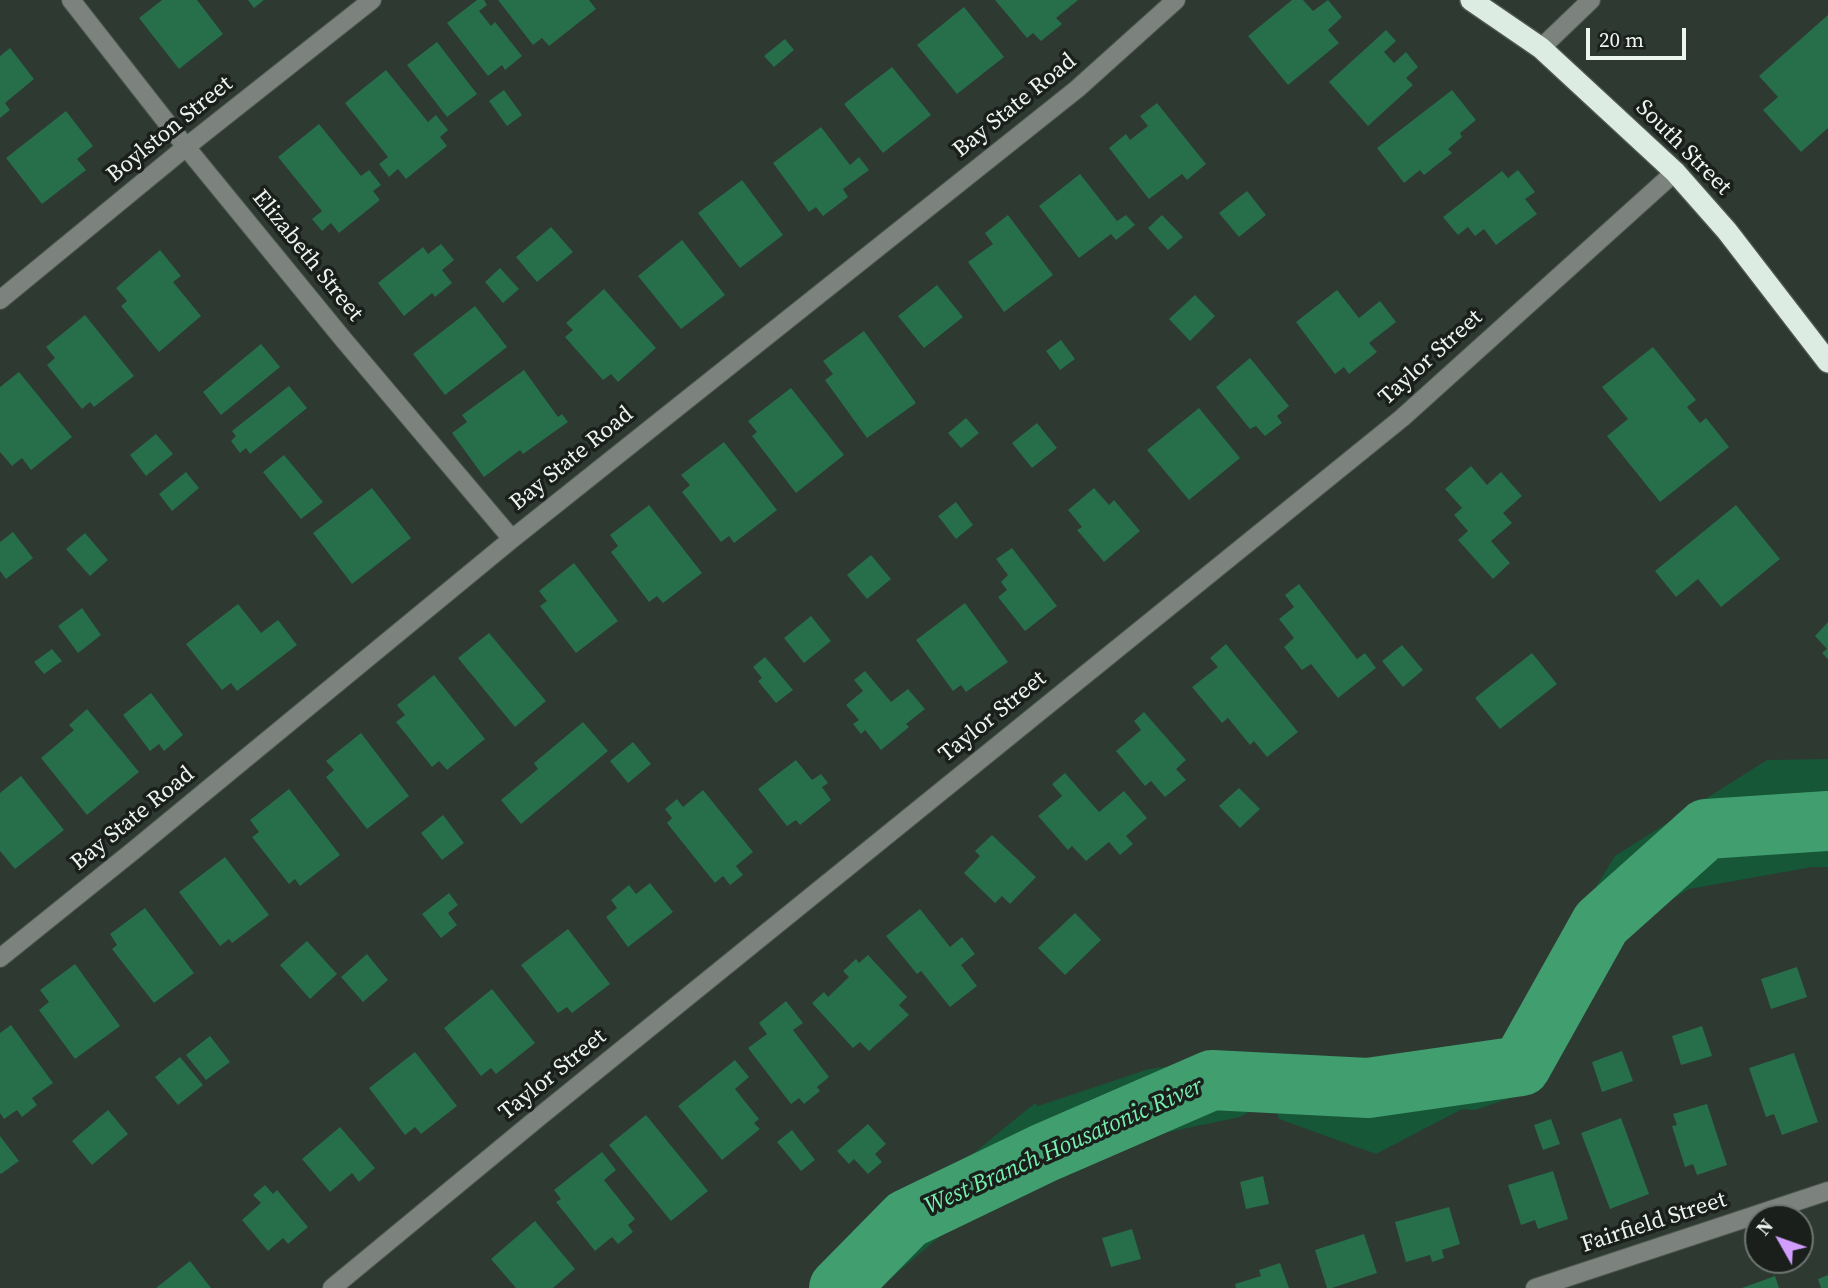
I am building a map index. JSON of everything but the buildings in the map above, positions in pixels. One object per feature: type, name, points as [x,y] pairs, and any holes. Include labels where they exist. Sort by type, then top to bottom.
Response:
[{"type":"highway","name":"South Street","points":[[1471,0],[1541,48],[1675,172],[1727,231],[1828,362]]},
{"type":"street","name":"Elizabeth Street","points":[[71,0],[186,147],[343,339],[512,539]]},
{"type":"street","name":"Boylston Street","points":[[0,300],[186,147],[372,0]]},
{"type":"street","name":"Bay State Road","points":[[0,958],[512,539],[1077,89],[1176,0]]},
{"type":"street","points":[[1541,48],[1591,0]]},
{"type":"street","name":"Taylor Street","points":[[332,1288],[1402,418],[1675,172]]},
{"type":"street","name":"Fairfield Street","points":[[1535,1288],[1828,1191]]},
{"type":"green space","points":[[1828,759],[1828,867],[1812,867],[1689,889],[1648,914],[1612,954],[1547,1072],[1525,1093],[1475,1110],[1462,1109],[1376,1154],[1279,1119],[1273,1100],[1240,1117],[1064,1154],[1004,1201],[944,1233],[879,1288],[809,1288],[1035,1103],[1038,1106],[1149,1069],[1267,1054],[1431,1093],[1500,1043],[1615,856],[1767,760]]},
{"type":"waterway","name":"West Branch Housatonic River","points":[[839,1288],[907,1219],[1044,1153],[1212,1080],[1368,1088],[1521,1066],[1601,923],[1706,829],[1828,821]]}]
